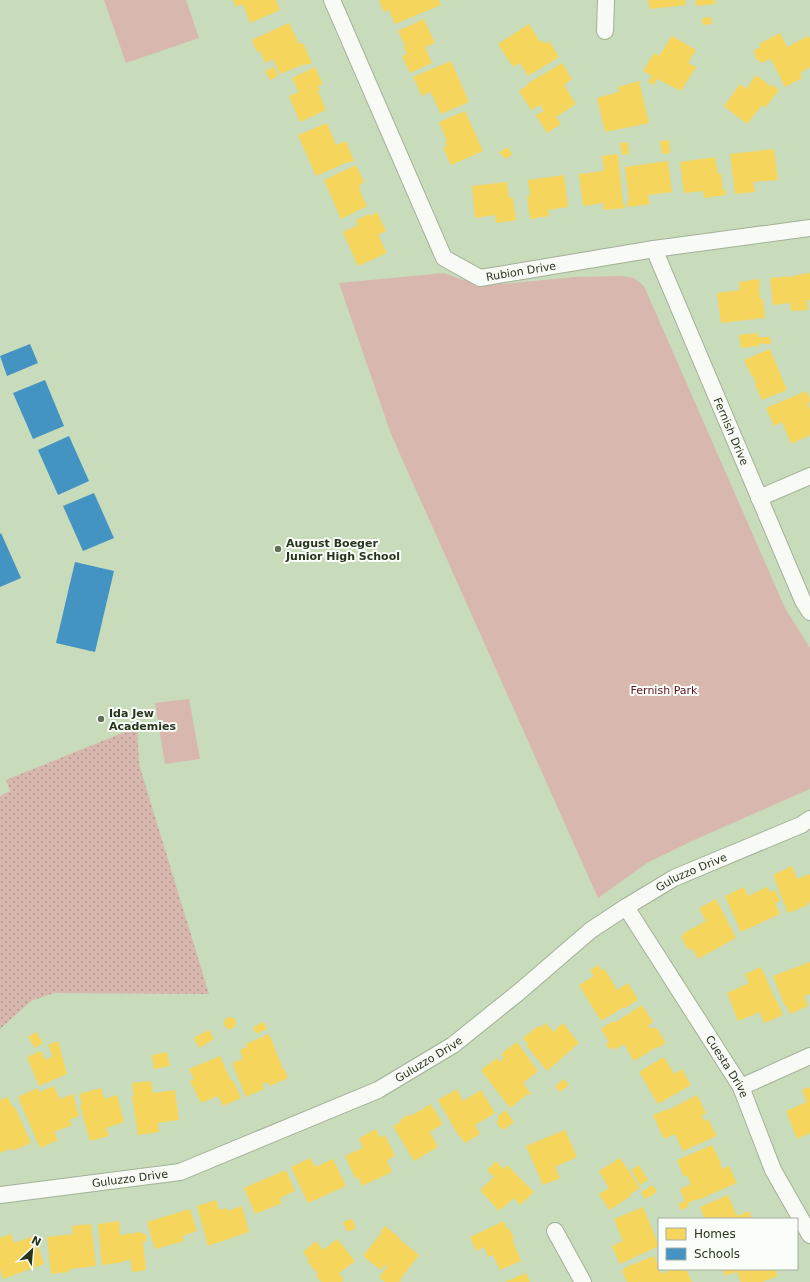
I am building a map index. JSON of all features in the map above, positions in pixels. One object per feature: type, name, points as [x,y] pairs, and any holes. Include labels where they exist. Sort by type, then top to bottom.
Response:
[{"type":"street","name":"Rubion Drive","points":[[332,0],[444,258],[480,278],[654,249],[810,228]]},
{"type":"street","points":[[605,31],[606,0]]},
{"type":"street","name":"Fernish Drive","points":[[654,249],[803,601],[810,612]]},
{"type":"street","points":[[759,498],[810,476]]},
{"type":"street","name":"Guluzzo Drive","points":[[0,1195],[180,1172],[378,1090],[453,1045],[519,992],[590,930],[626,907],[674,878],[801,825],[810,819]]},
{"type":"street","name":"Cuesta Drive","points":[[626,907],[741,1087],[773,1170],[810,1236]]},
{"type":"street","points":[[741,1087],[810,1056]]},
{"type":"street","points":[[556,1232],[583,1282]]},
{"type":"green space","points":[[104,0],[186,0],[199,38],[126,63]]},
{"type":"green space","name":"Fernish Park","points":[[444,273],[465,280],[503,284],[575,277],[622,276],[634,278],[644,286],[785,608],[810,648],[810,789],[694,840],[647,863],[598,898],[391,434],[339,283]]},
{"type":"green space","points":[[189,699],[200,759],[165,764],[155,703]]},
{"type":"green space","points":[[137,727],[139,764],[209,994],[54,993],[31,1001],[0,1029],[0,796],[10,791],[6,780]]},
{"type":"building: Homes","points":[[233,0],[276,0],[280,10],[250,23],[243,4],[236,7]]},
{"type":"building: Homes","points":[[379,0],[439,0],[441,5],[395,24],[389,10],[384,12]]},
{"type":"building: Homes","points":[[648,0],[685,0],[686,5],[650,9]]},
{"type":"building: Homes","points":[[696,0],[715,0],[715,4],[696,6]]},
{"type":"building: Homes","points":[[711,17],[712,24],[703,25],[702,18]]},
{"type":"building: Homes","points":[[424,19],[435,43],[425,47],[432,63],[410,73],[402,56],[407,54],[398,31]]},
{"type":"building: Homes","points":[[289,23],[299,44],[303,43],[312,63],[305,64],[280,74],[273,59],[265,63],[260,51],[257,52],[252,40]]},
{"type":"building: Homes","points":[[529,24],[540,42],[542,40],[544,44],[549,41],[559,57],[528,76],[520,63],[513,67],[498,44]]},
{"type":"building: Homes","points":[[780,33],[787,47],[808,36],[810,39],[810,67],[800,73],[802,78],[785,87],[771,59],[761,63],[756,58],[754,50],[761,47],[759,44]]},
{"type":"building: Homes","points":[[672,36],[696,50],[688,63],[696,67],[681,91],[657,79],[654,85],[648,82],[652,76],[643,71],[654,53],[659,56]]},
{"type":"building: Homes","points":[[451,61],[469,102],[441,114],[431,92],[422,96],[413,77]]},
{"type":"building: Homes","points":[[562,63],[572,79],[564,85],[576,104],[556,117],[561,124],[547,133],[536,115],[544,111],[540,105],[531,110],[519,91],[528,85],[527,84]]},
{"type":"building: Homes","points":[[274,67],[278,76],[270,80],[265,71]]},
{"type":"building: Homes","points":[[315,67],[323,84],[318,86],[320,90],[318,91],[326,110],[300,122],[289,96],[299,92],[292,78]]},
{"type":"building: Homes","points":[[756,75],[772,87],[773,85],[779,90],[765,108],[762,105],[747,124],[724,106],[740,84],[746,89]]},
{"type":"building: Homes","points":[[639,81],[649,123],[605,132],[597,98],[619,92],[618,87]]},
{"type":"building: Homes","points":[[465,111],[483,151],[451,165],[443,148],[447,146],[445,142],[447,141],[439,122]]},
{"type":"building: Homes","points":[[327,123],[336,145],[346,141],[354,161],[348,162],[316,176],[298,135]]},
{"type":"building: Homes","points":[[669,140],[670,153],[662,154],[660,141]]},
{"type":"building: Homes","points":[[628,142],[629,154],[622,155],[620,143]]},
{"type":"building: Homes","points":[[508,147],[512,155],[504,159],[502,154],[500,155],[499,152]]},
{"type":"building: Homes","points":[[774,149],[778,180],[753,182],[755,192],[735,194],[730,154]]},
{"type":"building: Homes","points":[[618,154],[623,204],[625,204],[625,208],[604,210],[603,203],[583,206],[579,174],[604,171],[602,156]]},
{"type":"building: Homes","points":[[715,157],[718,174],[721,173],[723,190],[725,189],[726,195],[704,198],[703,191],[684,193],[680,162]]},
{"type":"building: Homes","points":[[668,161],[672,192],[648,195],[650,204],[628,207],[627,201],[629,200],[625,167]]},
{"type":"building: Homes","points":[[356,165],[364,182],[359,185],[361,188],[359,189],[367,206],[341,219],[324,180]]},
{"type":"building: Homes","points":[[564,175],[568,207],[548,210],[549,216],[530,219],[527,196],[530,196],[528,180]]},
{"type":"building: Homes","points":[[507,182],[509,198],[513,198],[516,220],[496,223],[495,215],[475,218],[472,186]]},
{"type":"building: Homes","points":[[377,212],[386,231],[378,235],[387,253],[358,266],[343,232],[358,225],[356,220],[369,214],[370,216]]},
{"type":"building: Homes","points":[[810,273],[810,300],[807,300],[808,310],[791,311],[790,303],[773,305],[770,278],[796,276]]},
{"type":"building: Homes","points":[[759,279],[760,299],[763,299],[765,318],[721,323],[717,293],[740,290],[739,282]]},
{"type":"building: Homes","points":[[758,333],[758,337],[770,337],[771,344],[764,343],[759,344],[759,346],[741,348],[739,335]]},
{"type":"building: Homes","points":[[770,349],[787,390],[762,400],[753,376],[744,360]]},
{"type":"building: Homes","points":[[806,391],[810,399],[810,402],[807,403],[810,410],[810,435],[791,444],[782,422],[774,426],[766,408]]},
{"type":"building: Homes","points":[[792,866],[797,879],[810,874],[810,902],[807,903],[808,905],[788,913],[773,875]]},
{"type":"building: Homes","points":[[744,887],[748,896],[767,887],[770,892],[775,890],[780,901],[775,903],[780,914],[741,932],[725,896]]},
{"type":"building: Homes","points":[[716,899],[736,938],[698,959],[692,948],[688,950],[681,936],[706,921],[699,908]]},
{"type":"building: Homes","points":[[810,962],[810,994],[804,996],[808,1006],[790,1014],[787,1006],[785,1006],[773,976]]},
{"type":"building: Homes","points":[[598,965],[602,971],[605,969],[617,990],[628,983],[638,1000],[601,1021],[579,985],[594,976],[590,970]]},
{"type":"building: Homes","points":[[761,967],[783,1015],[764,1023],[760,1012],[738,1021],[727,993],[749,983],[745,974]]},
{"type":"building: Homes","points":[[642,1005],[653,1022],[648,1025],[651,1029],[656,1027],[666,1043],[634,1061],[624,1044],[614,1050],[612,1047],[609,1049],[606,1044],[609,1042],[601,1029],[613,1021],[614,1023]]},
{"type":"building: Homes","points":[[230,1017],[234,1019],[236,1023],[234,1027],[230,1029],[226,1027],[224,1023],[226,1019]]},
{"type":"building: Homes","points":[[264,1022],[267,1029],[256,1034],[253,1027]]},
{"type":"building: Homes","points":[[546,1023],[553,1032],[563,1023],[579,1043],[547,1071],[526,1045],[528,1044],[523,1038],[538,1026],[539,1028]]},
{"type":"building: Homes","points":[[209,1030],[214,1039],[199,1048],[194,1038]]},
{"type":"building: Homes","points":[[36,1032],[43,1043],[35,1048],[28,1037]]},
{"type":"building: Homes","points":[[269,1034],[288,1078],[270,1086],[268,1082],[262,1084],[264,1089],[246,1097],[232,1063],[243,1059],[240,1050],[247,1047],[246,1044]]},
{"type":"building: Homes","points":[[58,1041],[67,1074],[39,1086],[27,1057],[41,1051],[45,1060],[53,1056],[48,1045]]},
{"type":"building: Homes","points":[[517,1042],[538,1071],[523,1083],[531,1094],[528,1094],[510,1108],[481,1070],[497,1058],[500,1062],[504,1058],[501,1054]]},
{"type":"building: Homes","points":[[167,1052],[170,1066],[154,1069],[152,1055]]},
{"type":"building: Homes","points":[[220,1056],[231,1081],[233,1080],[241,1098],[223,1106],[218,1096],[201,1103],[190,1081],[194,1079],[189,1069]]},
{"type":"building: Homes","points":[[664,1057],[674,1074],[682,1069],[691,1085],[658,1104],[639,1072]]},
{"type":"building: Homes","points":[[564,1079],[569,1085],[560,1092],[555,1086]]},
{"type":"building: Homes","points":[[151,1081],[153,1093],[175,1090],[179,1120],[158,1123],[159,1132],[138,1135],[132,1096],[134,1096],[132,1083]]},
{"type":"building: Homes","points":[[54,1086],[60,1099],[73,1094],[79,1116],[69,1120],[72,1125],[54,1132],[58,1140],[40,1148],[18,1097],[37,1088],[39,1092]]},
{"type":"building: Homes","points":[[810,1087],[810,1133],[797,1139],[786,1111],[807,1102],[802,1090]]},
{"type":"building: Homes","points":[[101,1088],[104,1099],[117,1095],[124,1122],[106,1128],[109,1136],[90,1141],[80,1105],[82,1105],[79,1094]]},
{"type":"building: Homes","points":[[457,1089],[463,1101],[481,1090],[495,1113],[475,1125],[480,1134],[465,1143],[458,1135],[438,1100]]},
{"type":"building: Homes","points":[[697,1095],[706,1113],[702,1115],[704,1121],[708,1119],[717,1136],[683,1151],[675,1134],[664,1139],[653,1115],[668,1110]]},
{"type":"building: Homes","points":[[8,1097],[13,1108],[15,1107],[31,1143],[12,1151],[11,1148],[0,1153],[0,1100]]},
{"type":"building: Homes","points":[[431,1104],[443,1124],[430,1132],[438,1147],[414,1161],[393,1126],[401,1122],[400,1120],[410,1114],[411,1116]]},
{"type":"building: Homes","points":[[505,1110],[514,1122],[503,1130],[497,1124],[499,1115]]},
{"type":"building: Homes","points":[[376,1129],[380,1138],[385,1135],[395,1156],[387,1160],[392,1172],[362,1186],[358,1177],[355,1178],[345,1156],[363,1148],[359,1138]]},
{"type":"building: Homes","points":[[565,1130],[577,1157],[555,1167],[560,1178],[543,1185],[526,1146]]},
{"type":"building: Homes","points":[[712,1145],[721,1163],[722,1169],[729,1166],[737,1183],[688,1203],[689,1206],[681,1210],[678,1204],[685,1201],[680,1189],[691,1184],[687,1175],[684,1177],[677,1160]]},
{"type":"building: Homes","points":[[310,1158],[315,1167],[333,1159],[346,1186],[308,1203],[291,1167]]},
{"type":"building: Homes","points":[[620,1158],[640,1188],[630,1194],[631,1196],[609,1210],[599,1194],[609,1188],[599,1171]]},
{"type":"building: Homes","points":[[496,1161],[503,1169],[507,1165],[534,1192],[520,1205],[514,1198],[499,1211],[480,1190],[494,1177],[487,1170]]},
{"type":"building: Homes","points":[[639,1165],[648,1180],[640,1185],[631,1170]]},
{"type":"building: Homes","points":[[286,1170],[295,1191],[280,1198],[282,1203],[255,1214],[244,1188]]},
{"type":"building: Homes","points":[[653,1185],[657,1192],[645,1199],[641,1192]]},
{"type":"building: Homes","points":[[728,1195],[737,1216],[749,1211],[752,1218],[705,1218],[700,1207]]},
{"type":"building: Homes","points":[[216,1200],[219,1210],[227,1208],[228,1211],[242,1206],[249,1232],[208,1246],[197,1206]]},
{"type":"building: Homes","points":[[643,1207],[658,1246],[620,1264],[612,1246],[623,1241],[614,1219]]},
{"type":"building: Homes","points":[[190,1209],[197,1231],[182,1236],[184,1241],[155,1249],[147,1222]]},
{"type":"building: Homes","points":[[352,1219],[356,1228],[347,1231],[343,1222]]},
{"type":"building: Homes","points":[[119,1221],[120,1235],[141,1232],[142,1234],[146,1234],[147,1241],[143,1242],[146,1270],[132,1272],[131,1260],[102,1265],[98,1224]]},
{"type":"building: Homes","points":[[504,1221],[507,1229],[509,1228],[514,1238],[512,1239],[521,1261],[500,1270],[493,1255],[488,1257],[484,1247],[476,1251],[470,1237]]},
{"type":"building: Homes","points":[[91,1224],[96,1266],[69,1269],[69,1272],[51,1274],[47,1237],[73,1234],[72,1226]]},
{"type":"building: Homes","points":[[385,1226],[419,1255],[399,1281],[402,1282],[385,1282],[379,1277],[387,1267],[385,1265],[381,1270],[363,1256]]},
{"type":"building: Homes","points":[[11,1234],[14,1243],[34,1236],[44,1264],[3,1279],[0,1269],[0,1238]]},
{"type":"building: Homes","points":[[337,1239],[355,1261],[339,1273],[344,1280],[341,1282],[321,1282],[316,1275],[318,1274],[307,1261],[309,1260],[303,1252],[316,1241],[323,1250]]},
{"type":"building: Homes","points":[[654,1256],[658,1265],[658,1270],[660,1270],[662,1274],[670,1270],[686,1270],[692,1282],[627,1282],[622,1271],[624,1268]]},
{"type":"building: Homes","points":[[722,1270],[775,1270],[778,1276],[762,1282],[741,1282],[737,1272],[725,1276]]},
{"type":"building: Homes","points":[[526,1273],[530,1282],[505,1282]]},
{"type":"building: Schools","points":[[30,344],[38,363],[7,376],[0,356]]},
{"type":"building: Schools","points":[[45,380],[64,426],[33,439],[13,393]]},
{"type":"building: Schools","points":[[69,436],[89,481],[58,495],[38,450]]},
{"type":"building: Schools","points":[[94,493],[114,538],[83,551],[63,506]]},
{"type":"building: Schools","points":[[1,533],[21,578],[0,587],[0,534]]},
{"type":"building: Schools","points":[[75,562],[114,571],[95,652],[56,643]]},
{"type":"place","name":"August Boeger Junior High School","points":[[278,549]]},
{"type":"place","name":"Ida Jew Academies","points":[[101,719]]}]
